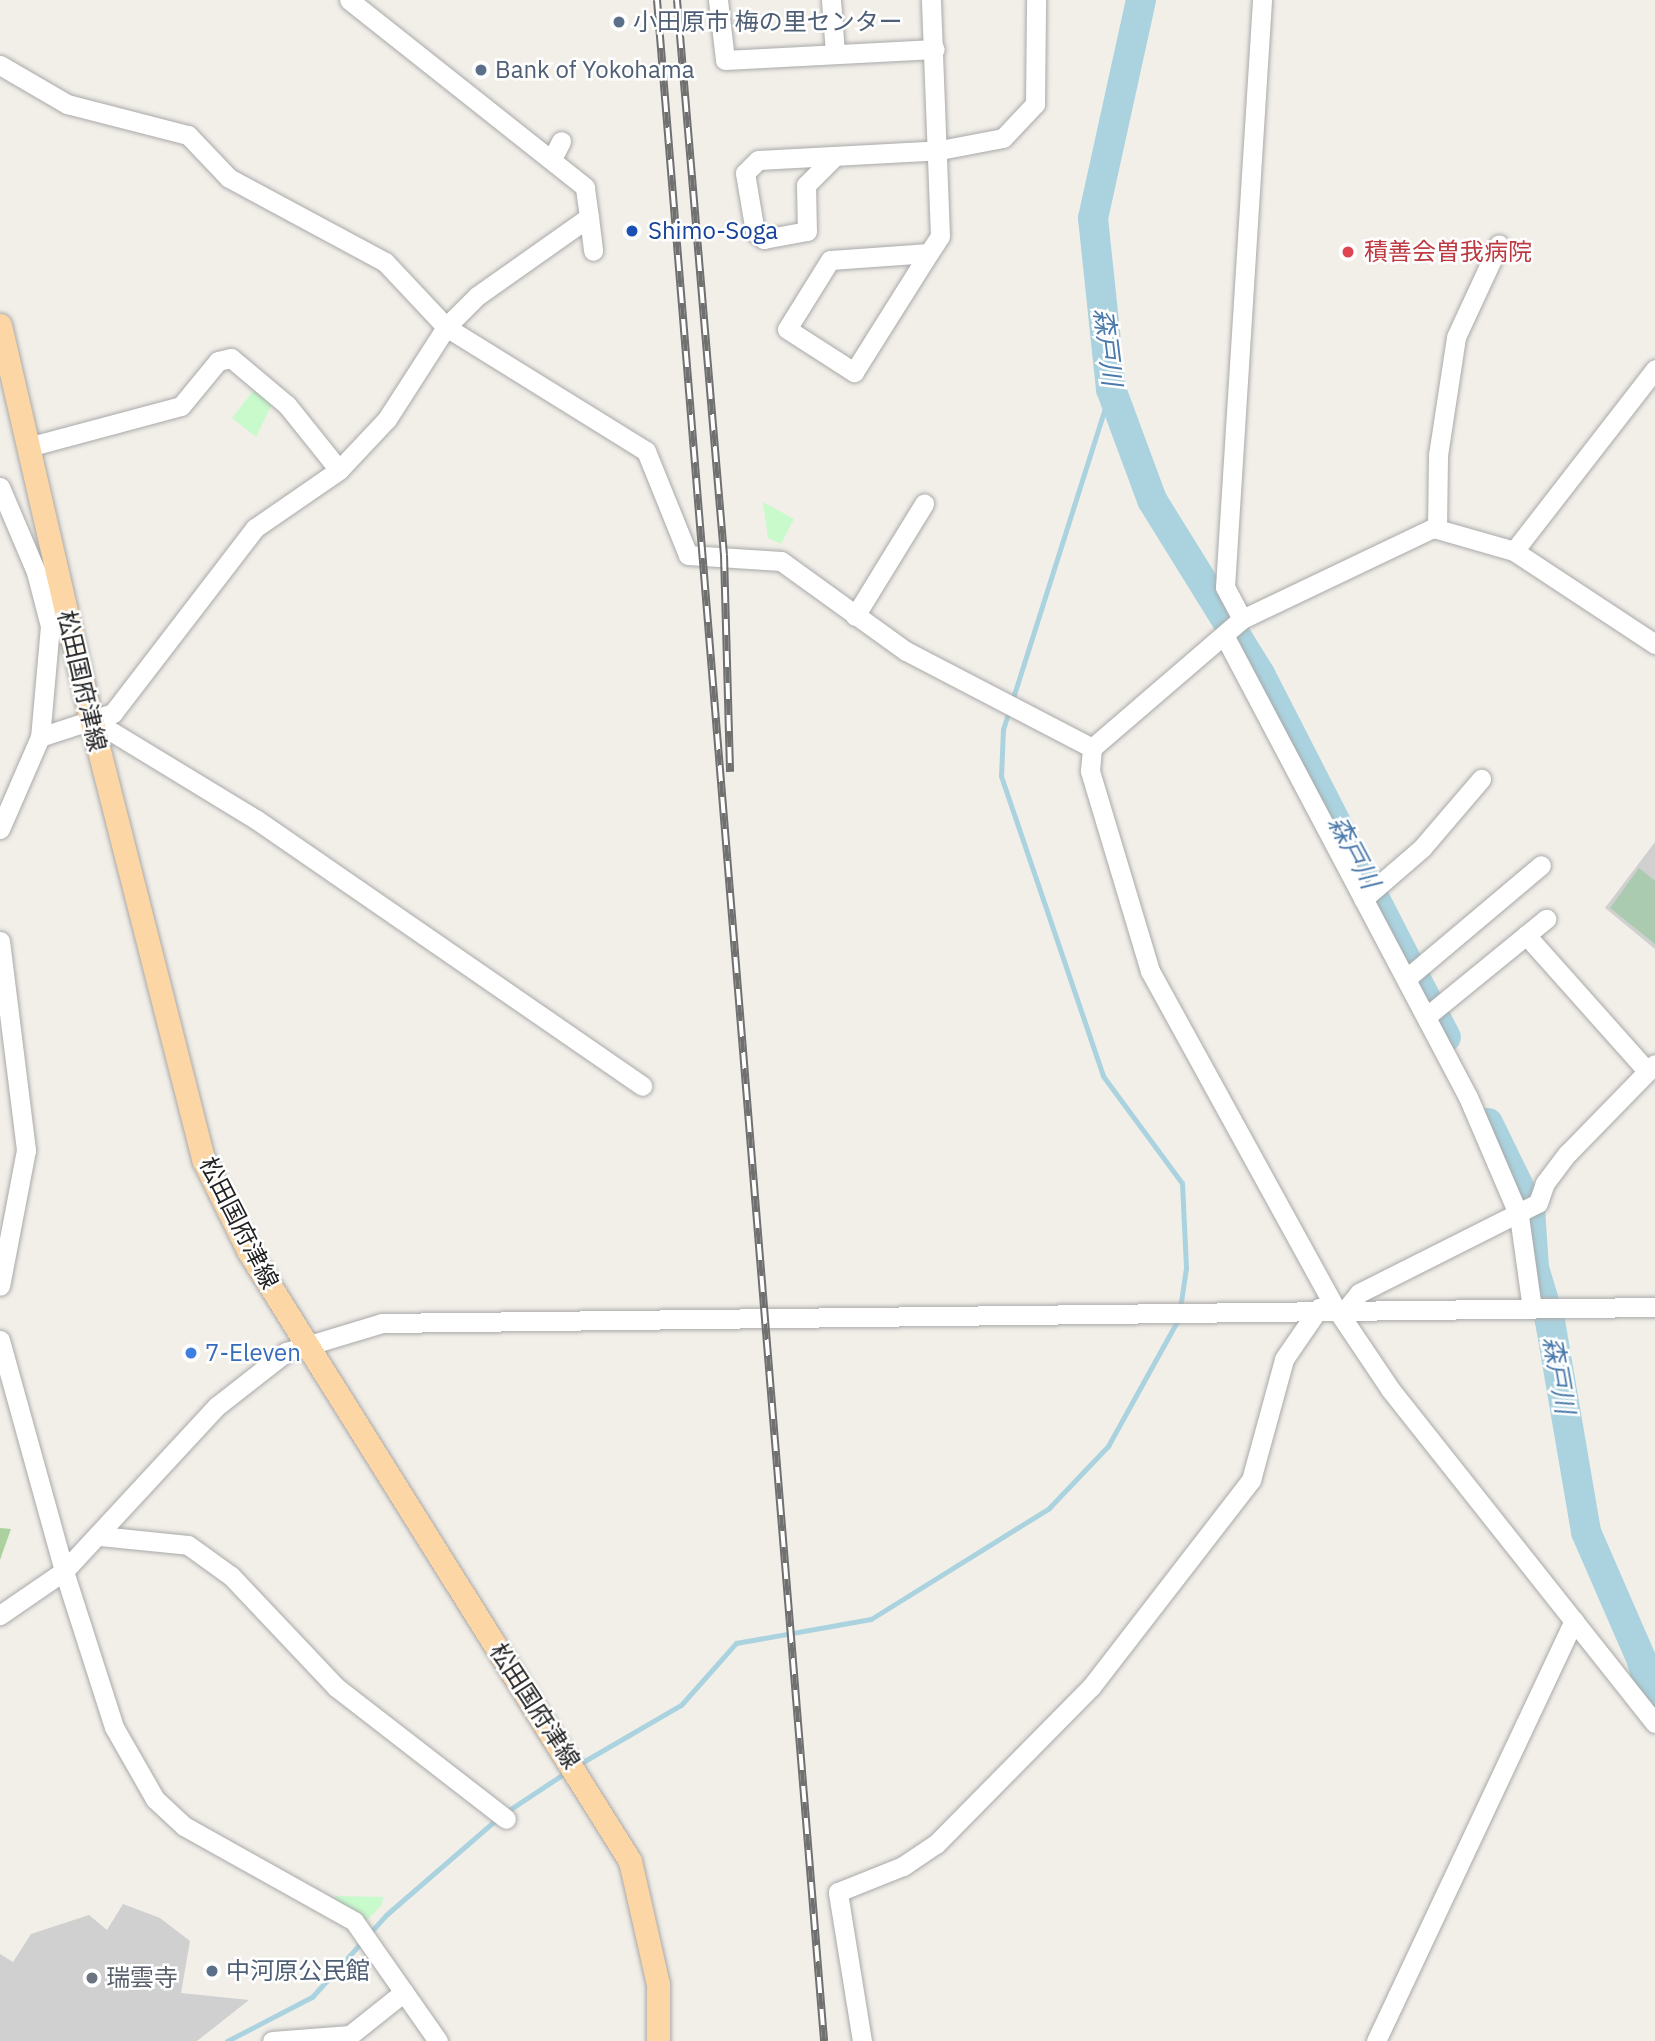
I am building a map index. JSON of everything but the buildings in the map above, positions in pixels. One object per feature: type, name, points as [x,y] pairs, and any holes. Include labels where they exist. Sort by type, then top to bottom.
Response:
[{"type":"main road","name":"松田国府津線","points":[[0,325],[90,719],[186,1111],[221,1198],[307,1345],[574,1765],[630,1861],[648,1920],[658,2041]]},
{"type":"street","points":[[349,0],[585,187],[593,251]]},
{"type":"street","points":[[718,0],[725,60],[935,49]]},
{"type":"street","points":[[831,0],[835,53]]},
{"type":"street","points":[[929,253],[830,260],[788,329],[854,372],[940,236],[940,150],[931,0]]},
{"type":"street","points":[[835,156],[806,185],[807,231],[764,239],[755,232],[745,173],[758,160],[940,150],[1003,138],[1035,104],[1036,0]]},
{"type":"street","points":[[1242,619],[1225,587],[1262,0]]},
{"type":"street","points":[[0,65],[67,104],[188,135],[229,178],[385,262],[446,327],[646,452],[688,555],[781,561],[855,616],[1012,707],[1092,748]]},
{"type":"street","points":[[552,159],[561,141]]},
{"type":"street","points":[[40,737],[113,713],[255,528],[340,470],[387,419],[446,327],[477,296],[589,217]]},
{"type":"street","points":[[1437,529],[1438,456],[1457,337],[1499,244]]},
{"type":"street","points":[[28,446],[181,406],[218,361],[231,358],[287,405],[340,470]]},
{"type":"street","points":[[1514,551],[1655,369]]},
{"type":"street","points":[[0,486],[36,572],[50,626],[40,737],[0,829]]},
{"type":"street","points":[[855,616],[924,504]]},
{"type":"street","points":[[1655,644],[1514,551],[1437,529],[1385,546],[1242,619],[1092,748],[1090,771],[1150,971],[1334,1308],[1390,1390],[1655,1723]]},
{"type":"street","points":[[1224,635],[1427,1016],[1526,1211],[1532,1309]]},
{"type":"street","points":[[90,719],[257,820],[642,1086]]},
{"type":"street","points":[[1363,899],[1382,888],[1481,779]]},
{"type":"street","points":[[1407,978],[1541,865]]},
{"type":"street","points":[[1427,1016],[1546,919]]},
{"type":"street","points":[[862,2041],[838,1892],[903,1866],[936,1844],[1091,1687],[1251,1480],[1284,1359],[1334,1308],[1359,1293],[1526,1211],[1568,1153],[1651,1067],[1526,935]]},
{"type":"street","points":[[0,941],[7,1026],[26,1150],[0,1286]]},
{"type":"street","points":[[0,1615],[64,1571],[100,1536],[217,1406],[251,1375],[307,1345],[382,1323],[1334,1308],[1655,1307]]},
{"type":"street","points":[[0,1340],[64,1571],[114,1727],[155,1799],[184,1826],[292,1883],[365,1934],[438,2041]]},
{"type":"street","points":[[100,1536],[188,1545],[231,1576],[336,1687],[503,1814]]},
{"type":"street","points":[[1376,2041],[1574,1620]]},
{"type":"street","points":[[272,2041],[350,2035],[404,1992]]},
{"type":"shaded area","points":[[1655,842],[1655,949],[1605,908]]},
{"type":"shaded area","name":"瑞雲寺","points":[[123,1904],[160,1918],[190,1941],[181,1993],[249,2000],[197,2041],[0,2041],[0,1954],[13,1962],[31,1934],[89,1915],[107,1930]]},
{"type":"green space","points":[[257,386],[274,400],[256,437],[232,418]]},
{"type":"green space","points":[[763,502],[794,519],[781,544],[768,538]]},
{"type":"green space","points":[[1639,868],[1655,881],[1655,944],[1610,908]]},
{"type":"green space","points":[[0,1528],[11,1529],[0,1560]]},
{"type":"green space","points":[[336,1896],[383,1897],[382,1905],[365,1922],[332,1902]]},
{"type":"waterway","name":"森戸川","points":[[1141,0],[1093,218],[1111,389],[1152,500],[1260,674],[1446,1037]]},
{"type":"waterway","points":[[1111,389],[1003,729],[1001,776],[1103,1076],[1182,1183],[1186,1268],[1180,1308]]},
{"type":"waterway","name":"森戸川","points":[[1488,1123],[1530,1209],[1534,1268],[1550,1321],[1586,1532],[1642,1661],[1655,1712]]},
{"type":"waterway","points":[[576,1766],[681,1705],[736,1643],[871,1619],[1049,1508],[1108,1446],[1179,1318]]},
{"type":"waterway","points":[[506,1812],[568,1771]]},
{"type":"waterway","points":[[227,2041],[312,1997],[386,1915],[498,1818]]},
{"type":"railway","points":[[657,0],[824,2041]]},
{"type":"railway","points":[[677,0],[724,555],[730,772]]},
{"type":"place","name":"小田原市 梅の里センター","points":[[619,22]]},
{"type":"place","name":"Bank of Yokohama","points":[[481,70]]},
{"type":"place","name":"Shimo-Soga","points":[[632,231]]},
{"type":"place","name":"積善会曽我病院","points":[[1348,252]]},
{"type":"place","name":"7-Eleven","points":[[191,1353]]},
{"type":"place","name":"中河原公民館","points":[[212,1971]]},
{"type":"place","name":"瑞雲寺","points":[[92,1978]]}]
